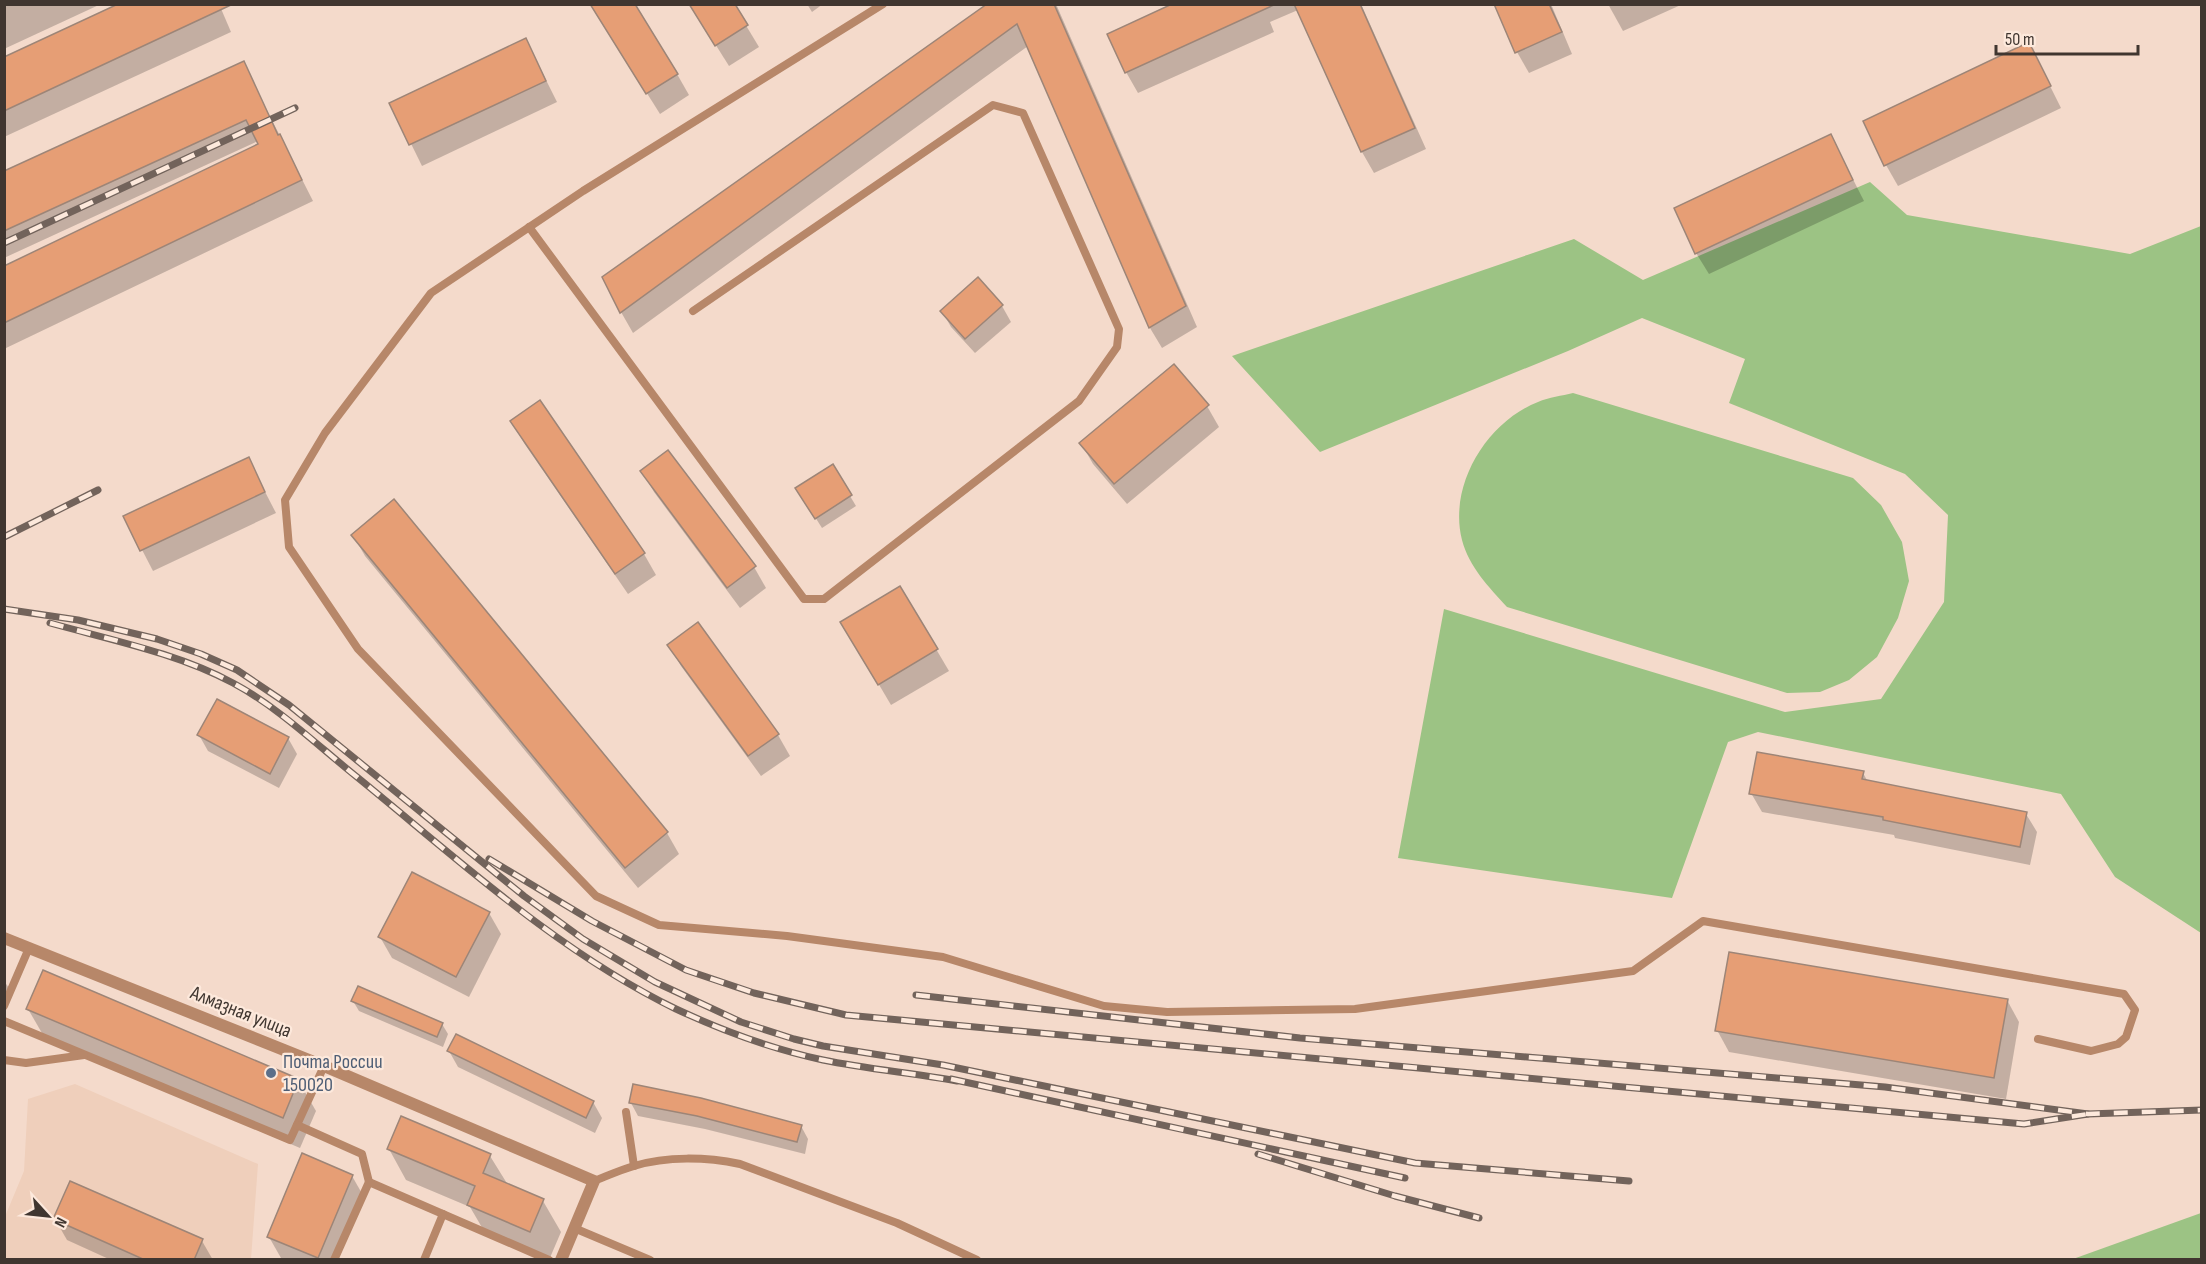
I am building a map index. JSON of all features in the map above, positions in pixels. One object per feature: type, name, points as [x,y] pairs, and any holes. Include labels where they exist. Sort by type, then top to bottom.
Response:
[{"type":"street","name":"Алмазная улица","points":[[4,938],[324,1066],[594,1181]]},
{"type":"street","points":[[561,1260],[594,1181]]},
{"type":"lane","points":[[883,4],[583,191],[431,293],[325,433],[285,501],[289,547],[358,649],[596,896],[659,925],[788,936],[943,957],[1104,1006],[1167,1012],[1355,1009],[1633,971],[1703,921],[2124,994],[2135,1010],[2126,1037],[2118,1044],[2091,1051],[2038,1039]]},
{"type":"lane","points":[[529,227],[804,599],[824,599],[1079,401],[1117,347],[1119,329],[1023,113],[993,105],[693,311]]},
{"type":"lane","points":[[4,1006],[29,948]]},
{"type":"lane","points":[[4,1021],[290,1140],[324,1066]]},
{"type":"lane","points":[[4,1060],[26,1063],[86,1055]]},
{"type":"lane","points":[[626,1112],[634,1166]]},
{"type":"lane","points":[[297,1125],[362,1154],[369,1182],[334,1260]]},
{"type":"lane","points":[[594,1181],[634,1166],[680,1159],[714,1159],[740,1164],[897,1223],[976,1260]]},
{"type":"lane","points":[[369,1182],[549,1260]]},
{"type":"lane","points":[[424,1260],[443,1214]]},
{"type":"lane","points":[[574,1228],[650,1260]]},
{"type":"shaded area","points":[[75,1084],[258,1164],[251,1259],[5,1259],[4,1219],[24,1171],[28,1099]]},
{"type":"green space","points":[[1870,182],[1907,215],[2130,254],[2201,226],[2201,933],[2115,877],[2061,794],[1758,732],[1728,742],[1672,898],[1398,858],[1444,609],[1785,712],[1881,699],[1944,602],[1948,515],[1905,474],[1729,403],[1745,359],[1642,318],[1568,351],[1320,452],[1232,356],[1574,239],[1643,280]]},
{"type":"green space","points":[[1573,393],[1853,478],[1881,505],[1902,542],[1909,581],[1898,618],[1877,657],[1849,680],[1820,692],[1787,693],[1507,607],[1475,568],[1465,550],[1459,519],[1466,477],[1488,440],[1503,424],[1520,411],[1538,402]]},
{"type":"green space","points":[[2201,1213],[2201,1259],[2073,1259]]},
{"type":"building","points":[[118,4],[233,4],[4,111],[4,57]]},
{"type":"building","points":[[590,4],[635,4],[678,74],[646,94]]},
{"type":"building","points":[[689,4],[735,4],[748,25],[715,46]]},
{"type":"building","points":[[987,4],[1054,4],[1186,306],[1149,328],[1017,24],[620,313],[602,277]]},
{"type":"building","points":[[1172,4],[1276,4],[1125,73],[1107,34]]},
{"type":"building","points":[[1294,4],[1360,4],[1415,128],[1361,152]]},
{"type":"building","points":[[1494,4],[1549,4],[1562,32],[1515,53]]},
{"type":"building","points":[[526,38],[546,81],[409,145],[389,103]]},
{"type":"building","points":[[2029,42],[2051,86],[1884,166],[1863,121]]},
{"type":"building","points":[[244,61],[278,135],[280,134],[302,180],[4,323],[4,266],[258,144],[246,120],[4,231],[4,171]]},
{"type":"building","points":[[1831,134],[1853,180],[1695,254],[1674,208]]},
{"type":"building","points":[[978,277],[1003,305],[965,339],[940,311]]},
{"type":"building","points":[[1174,364],[1209,405],[1114,484],[1079,443]]},
{"type":"building","points":[[540,400],[645,553],[615,574],[510,421]]},
{"type":"building","points":[[668,450],[756,566],[727,588],[640,471]]},
{"type":"building","points":[[249,457],[265,492],[140,551],[123,516]]},
{"type":"building","points":[[833,464],[852,495],[815,519],[795,488]]},
{"type":"building","points":[[394,499],[668,832],[625,868],[351,535]]},
{"type":"building","points":[[900,586],[938,649],[878,685],[840,622]]},
{"type":"building","points":[[698,622],[779,734],[748,756],[667,645]]},
{"type":"building","points":[[217,699],[289,737],[270,774],[197,735]]},
{"type":"building","points":[[1757,752],[1864,771],[1862,779],[2027,812],[2020,847],[1883,820],[1883,817],[1749,794]]},
{"type":"building","points":[[412,872],[490,912],[456,977],[378,937]]},
{"type":"building","points":[[1729,952],[2008,999],[1994,1078],[1715,1031]]},
{"type":"building","points":[[43,970],[299,1079],[283,1118],[26,1009]]},
{"type":"building","points":[[358,986],[443,1023],[437,1037],[351,1001]]},
{"type":"building","points":[[456,1034],[594,1101],[586,1118],[447,1051]]},
{"type":"building","points":[[633,1084],[701,1098],[802,1125],[797,1142],[697,1116],[629,1103]]},
{"type":"building","points":[[401,1116],[491,1154],[483,1173],[544,1199],[530,1232],[467,1205],[475,1186],[387,1149]]},
{"type":"building","points":[[302,1153],[353,1175],[318,1258],[267,1237]]},
{"type":"building","points":[[70,1181],[203,1239],[194,1260],[145,1260],[53,1219]]},
{"type":"railway","points":[[4,243],[295,108]]},
{"type":"railway","points":[[4,537],[98,490]]},
{"type":"railway","points":[[4,609],[78,620],[157,639],[201,654],[237,670],[289,705],[524,896],[583,939],[655,982],[741,1022],[823,1046],[943,1065],[1415,1163],[1629,1181]]},
{"type":"railway","points":[[50,623],[167,655],[212,673],[250,693],[297,727],[471,872],[550,932],[632,986],[676,1009],[748,1039],[804,1056],[957,1081]]},
{"type":"railway","points":[[489,859],[592,921],[686,970],[754,993],[846,1015],[2024,1124],[2088,1114]]},
{"type":"railway","points":[[916,995],[1300,1038],[1885,1087],[2088,1114],[2202,1110]]},
{"type":"railway","points":[[951,1079],[1405,1178]]},
{"type":"railway","points":[[1258,1154],[1395,1196],[1479,1218]]},
{"type":"place","name":"Почта России 150020","points":[[271,1073]]}]
